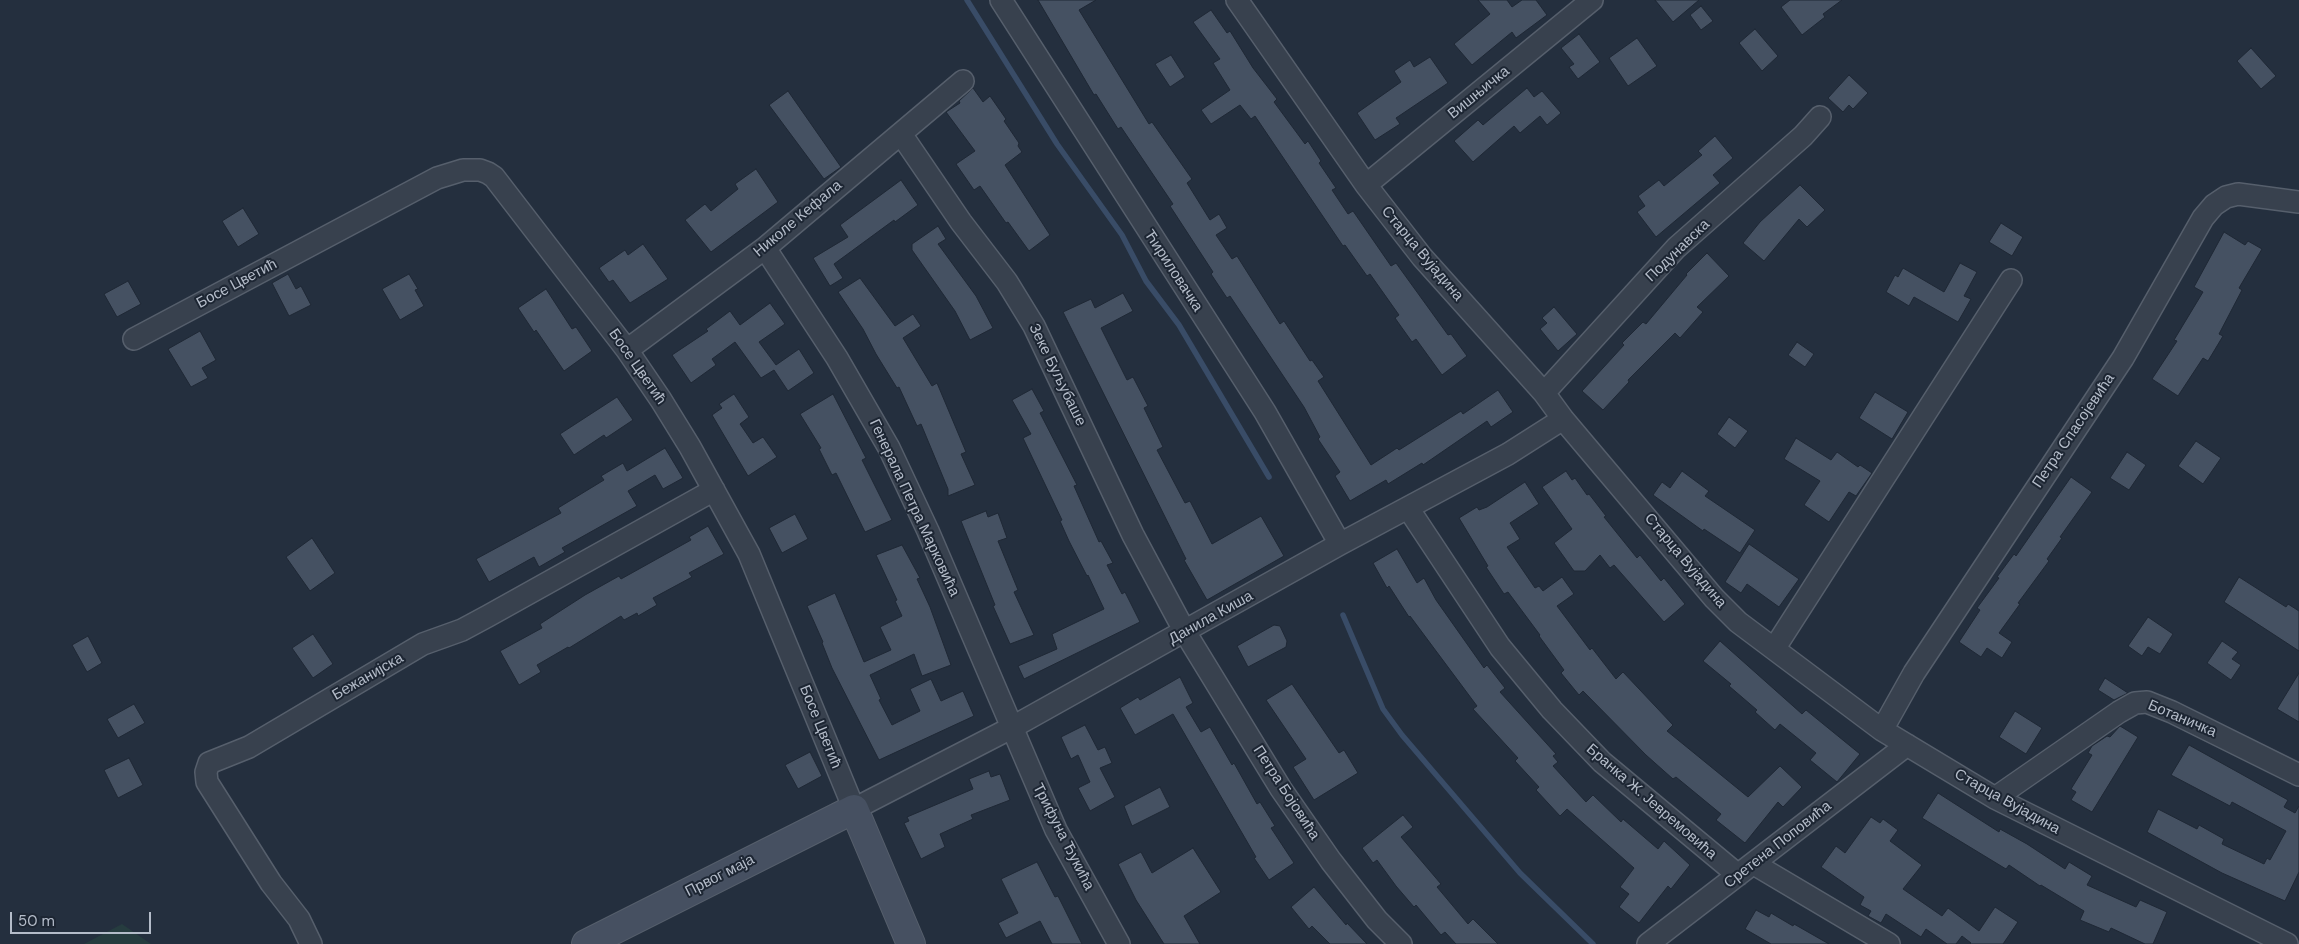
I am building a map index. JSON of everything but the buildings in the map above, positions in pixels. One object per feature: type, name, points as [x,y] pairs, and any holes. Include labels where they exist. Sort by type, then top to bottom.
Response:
[{"type":"street","name":"Ћириловачка","points":[[1001,0],[1265,412],[1340,544]]},
{"type":"street","name":"Старца Вујадина","points":[[1237,0],[1366,185],[1434,271],[1544,393],[1563,419],[1714,598],[1738,622],[1882,730],[1995,798],[2287,944]]},
{"type":"street","name":"Вишњичка","points":[[1366,185],[1592,0]]},
{"type":"street","name":"Николе Кефала","points":[[627,350],[765,248],[963,81]]},
{"type":"street","name":"Подунавска","points":[[1544,393],[1676,248],[1803,136],[1820,117]]},
{"type":"street","name":"Зеке Буљубаше","points":[[901,134],[962,222],[1007,282],[1034,326],[1133,535],[1185,632]]},
{"type":"street","name":"Босе Цветић","points":[[134,339],[437,178],[471,169],[488,172],[494,177],[627,350],[661,400],[714,490],[749,554],[911,944]]},
{"type":"street","name":"Петра Спасојевића","points":[[1882,730],[1920,665],[2123,358],[2203,218],[2214,205],[2226,197],[2238,194],[2299,202]]},
{"type":"street","name":"Генерала Петра Марковића","points":[[765,248],[837,358],[889,448],[928,531],[1011,728]]},
{"type":"street","points":[[1774,649],[2011,280]]},
{"type":"street","name":"Данила Киша","points":[[854,809],[1011,728],[1340,544],[1508,454],[1563,419]]},
{"type":"street","name":"Бежанијска","points":[[312,944],[299,919],[271,883],[207,782],[206,772],[210,763],[249,747],[423,644],[462,630],[714,490]]},
{"type":"street","name":"Бранка Ж. Јевремовића","points":[[1408,508],[1500,647],[1552,710],[1602,762],[1746,869],[1889,944]]},
{"type":"street","name":"Петра Бојовића","points":[[1185,632],[1281,789],[1303,821],[1377,920],[1401,944]]},
{"type":"street","name":"Ботаничка","points":[[1995,798],[2119,712],[2140,702],[2147,702],[2172,712],[2299,775]]},
{"type":"street","name":"Трифуна Ђукића","points":[[1011,728],[1056,830],[1119,944]]},
{"type":"street","name":"Сретена Поповића","points":[[1648,944],[1907,745]]},
{"type":"street","name":"Првог маја","points":[[586,944],[854,809]]},
{"type":"green space","points":[[122,924],[151,944],[84,944]]},
{"type":"waterway","points":[[967,0],[1057,144],[1122,235],[1146,281],[1179,325],[1269,477]]},
{"type":"waterway","points":[[1343,615],[1383,709],[1402,735],[1520,873],[1593,944]]}]
